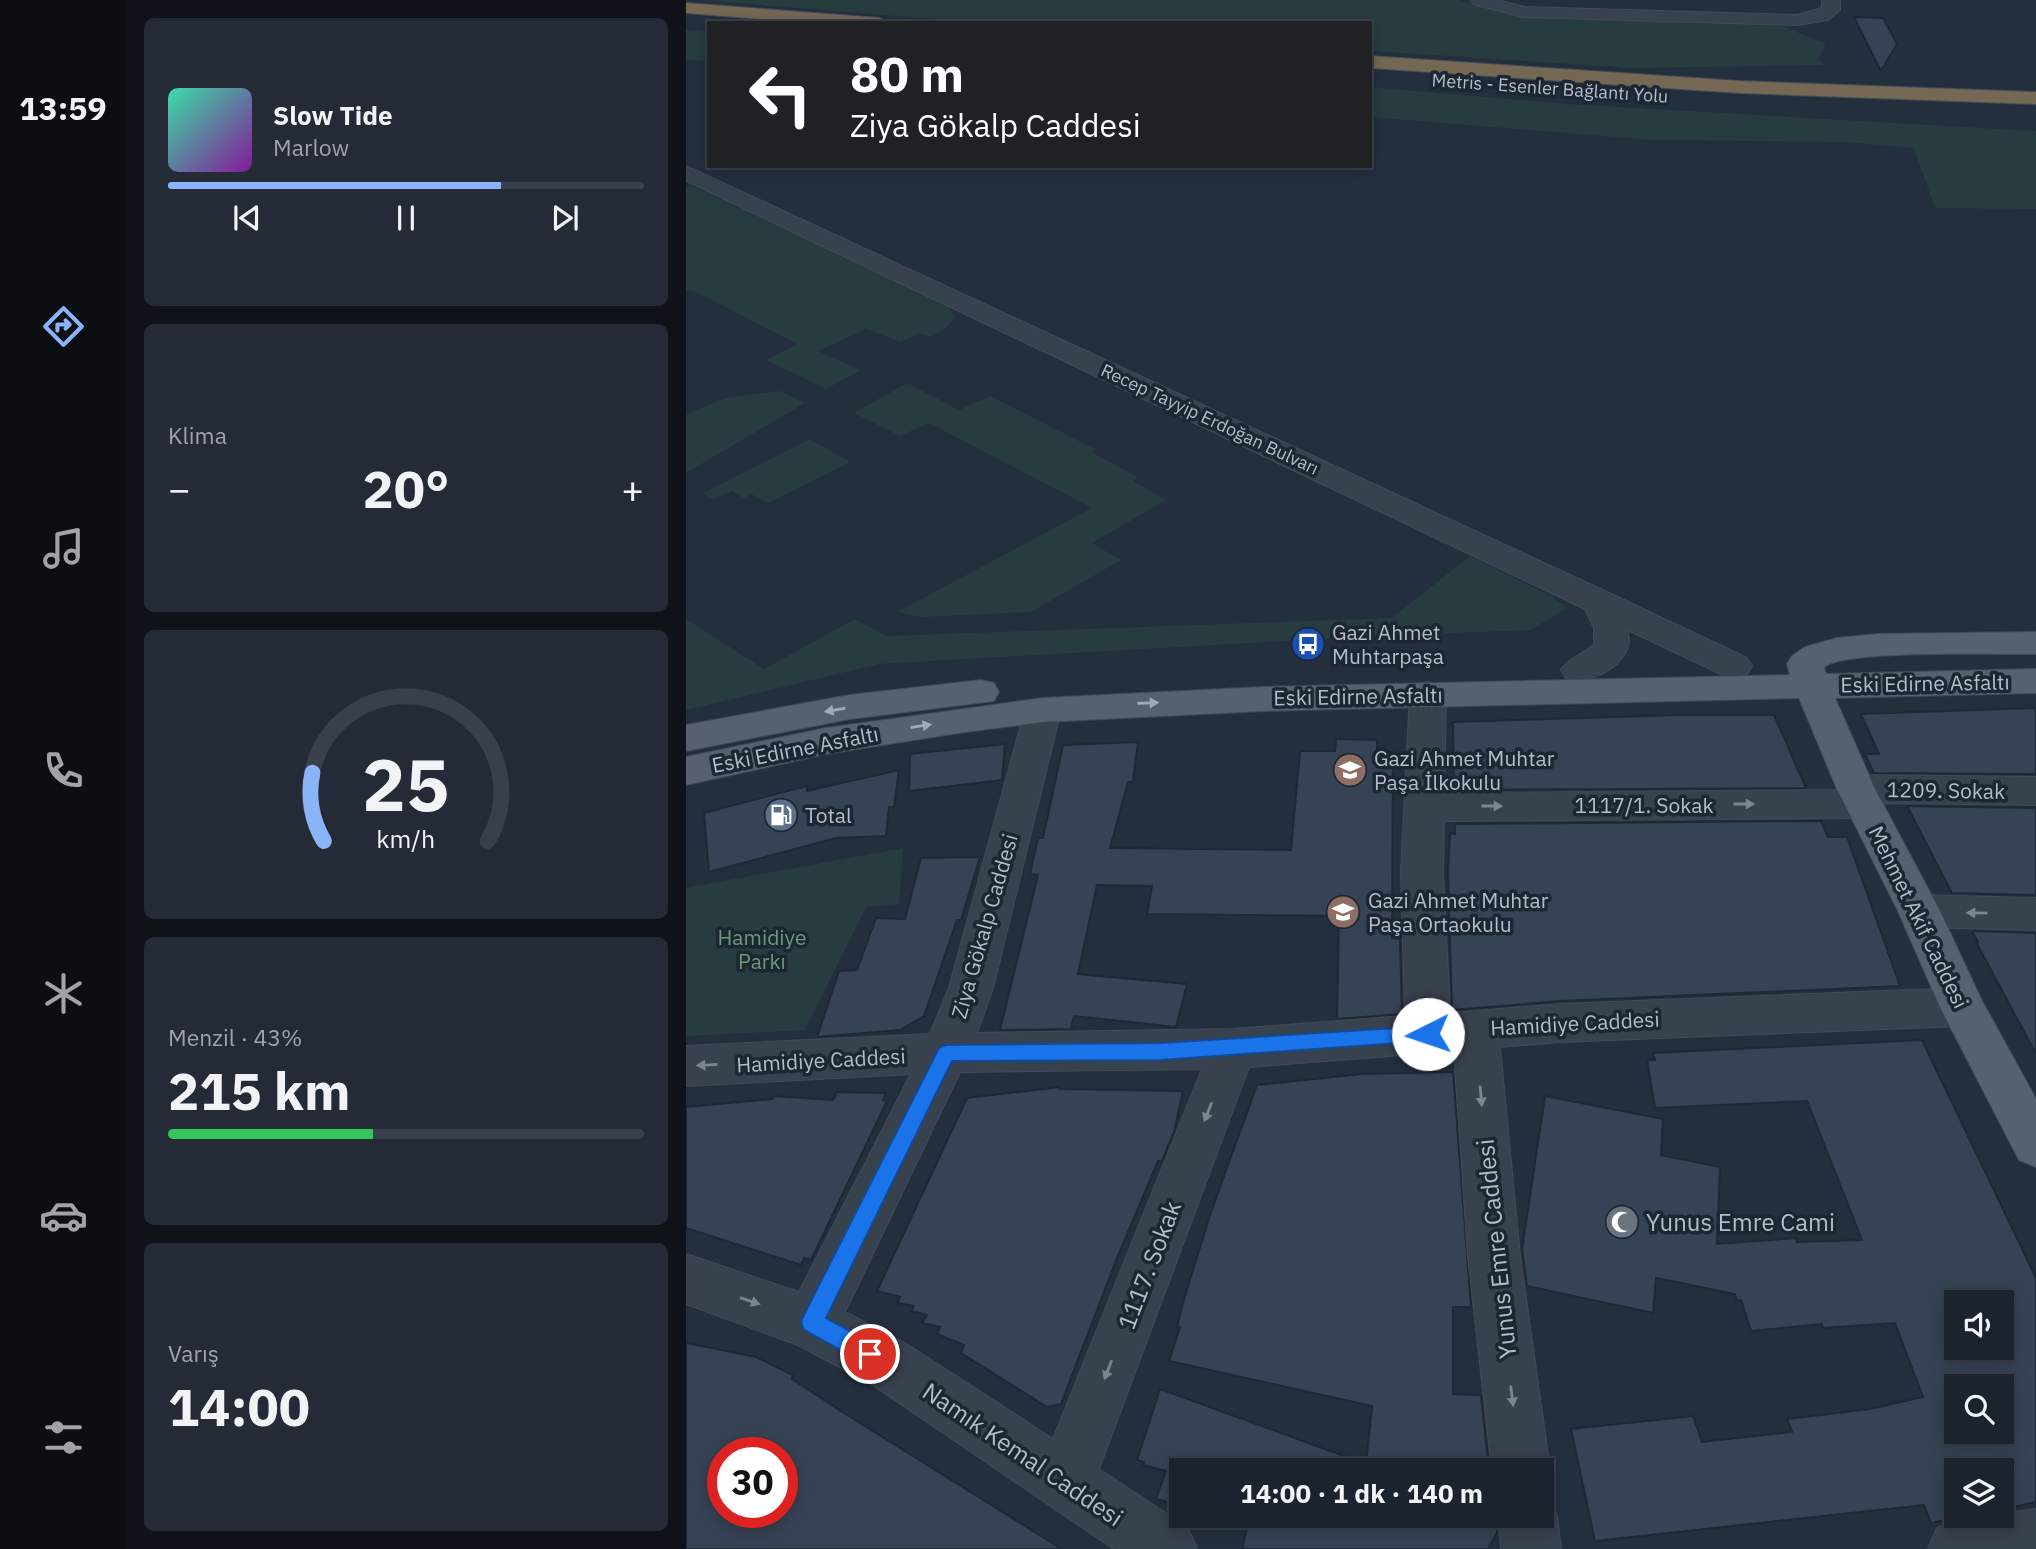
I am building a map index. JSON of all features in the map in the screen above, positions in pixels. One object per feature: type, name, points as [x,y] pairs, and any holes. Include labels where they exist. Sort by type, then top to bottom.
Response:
[{"type":"highway","points":[[686,5],[855,21]]},
{"type":"highway","points":[[686,20],[707,22]]},
{"type":"highway","name":"Metris - Esenler Bağlantı Yolu","points":[[1372,62],[1409,64]]},
{"type":"highway","points":[[1409,64],[1525,66],[1741,77],[2036,82]]},
{"type":"highway","points":[[1409,64],[1727,87],[2036,98]]},
{"type":"highway","name":"Metris - Esenler Bağlantı Yolu","points":[[1372,75],[1730,100]]},
{"type":"highway","points":[[1730,100],[2036,112]]},
{"type":"highway","points":[[1730,100],[1839,111]]},
{"type":"main road","points":[[1734,666],[1797,678],[1817,655],[1837,649],[1877,645],[2036,643]]},
{"type":"main road","name":"Eski Edirne Asfaltı","points":[[686,771],[826,741],[965,719],[1043,710],[1797,678],[2036,658]]},
{"type":"main road","name":"Eski Edirne Asfaltı","points":[[686,738],[850,707],[958,694],[1139,679],[1734,666]]},
{"type":"main road","name":"Eski Edirne Asfaltı","points":[[1797,678],[2036,681]]},
{"type":"main road","name":"Mehmet Akif Caddesi","points":[[1797,678],[1919,911],[1962,1007],[2021,1088],[2036,1145]]},
{"type":"street","points":[[1479,0],[1522,12],[1798,11],[1822,16],[1832,10],[1831,0]]},
{"type":"street","points":[[1498,0],[1525,7],[1591,11],[1668,6]]},
{"type":"street","points":[[1556,0],[1591,11]]},
{"type":"street","points":[[1621,0],[1721,14],[1798,11]]},
{"type":"street","points":[[1733,0],[1779,13]]},
{"type":"street","name":"Recep Tayyip Erdoğan Bulvarı","points":[[686,173],[1734,666]]},
{"type":"street","points":[[1579,670],[1600,659],[1611,646],[1611,628],[1597,600]]},
{"type":"street","name":"Yunus Emre Caddesi","points":[[1428,694],[1422,872],[1494,1256],[1519,1458]]},
{"type":"street","name":"Ziya Gökalp Caddesi","points":[[812,1322],[946,1053],[971,988],[1043,710]]},
{"type":"street","name":"1209. Sokak","points":[[1860,796],[2036,791]]},
{"type":"street","name":"1117/1. Sokak","points":[[1424,807],[1860,796]]},
{"type":"street","points":[[1919,911],[2036,914]]},
{"type":"street","name":"Hamidiye Caddesi","points":[[686,1066],[946,1053],[1233,1049],[1452,1031],[1962,1007]]},
{"type":"street","name":"1117. Sokak","points":[[1065,1482],[1233,1049]]},
{"type":"street","name":"Namık Kemal Caddesi","points":[[686,1279],[812,1322],[889,1364],[1167,1549]]},
{"type":"street","points":[[1528,1528],[1531,1549]]},
{"type":"street","points":[[1958,1549],[2036,1539]]},
{"type":"green space","points":[[699,0],[1459,0],[1517,16],[1779,25],[1824,43],[1825,47],[1818,59],[1824,65],[1632,68],[1372,51],[1372,21],[956,21]]},
{"type":"green space","points":[[686,30],[707,32],[707,61],[686,60]]},
{"type":"green space","points":[[1372,87],[1567,104],[2036,131],[2036,209],[1935,208],[1914,148],[1845,142],[1652,140],[1372,117]]},
{"type":"green space","points":[[692,186],[913,288],[948,306],[955,317],[947,327],[931,337],[919,333],[901,342],[866,329],[818,351],[861,370],[826,389],[766,360],[798,344],[696,292],[686,290],[686,187]]},
{"type":"green space","points":[[907,383],[959,410],[990,396],[1095,449],[1093,453],[1138,477],[1133,481],[1166,500],[1092,543],[1121,560],[1031,612],[921,617],[897,612],[1092,508],[929,423],[900,436],[854,413]]},
{"type":"green space","points":[[780,391],[805,403],[686,473],[686,415],[725,398]]},
{"type":"green space","points":[[810,439],[850,462],[768,503],[751,494],[744,498],[732,491],[713,499],[703,493]]},
{"type":"green space","points":[[1470,556],[1551,596],[1567,608],[1531,630],[1371,636],[879,664],[686,710],[686,619],[764,669],[855,619],[886,636],[1392,618]]},
{"type":"green space","name":"Hamidiye Parkı","points":[[903,848],[899,904],[866,907],[805,1030],[686,1036],[686,888]]},
{"type":"building","points":[[1854,17],[1883,18],[1897,44],[1881,71]]},
{"type":"building","points":[[2036,708],[2036,774],[1874,773],[1865,754],[1879,754],[1861,714]]},
{"type":"building","points":[[1774,715],[1806,788],[1454,790],[1453,722]]},
{"type":"building","points":[[1336,739],[1377,740],[1377,752],[1393,752],[1392,938],[1400,939],[1402,1014],[1337,1019],[1339,916],[1147,914],[1152,886],[1097,885],[1078,974],[1187,984],[1176,1027],[1074,1016],[1071,1029],[1000,1030],[1038,875],[1030,874],[1038,838],[1043,838],[1063,745],[1138,742],[1133,782],[1128,782],[1110,848],[1291,850],[1300,751],[1335,751]]},
{"type":"building","points":[[1005,744],[1002,780],[909,791],[910,754]]},
{"type":"building","points":[[899,770],[894,807],[889,807],[886,836],[836,838],[709,872],[704,813],[807,786],[807,791]]},
{"type":"building","points":[[1907,806],[2036,808],[2036,895],[1952,893]]},
{"type":"building","points":[[1821,821],[1828,837],[1847,837],[1900,986],[1561,1001],[1452,1010],[1448,871],[1450,833],[1455,834],[1455,824]]},
{"type":"building","points":[[980,857],[961,920],[957,920],[924,1016],[900,1030],[817,1037],[839,971],[857,970],[876,918],[905,919],[921,858]]},
{"type":"building","points":[[1972,931],[2036,933],[2036,1054],[1976,942]]},
{"type":"building","points":[[1922,1040],[2036,1278],[2036,1502],[2014,1507],[2014,1458],[1944,1458],[1944,1520],[1931,1523],[1924,1505],[1595,1541],[1571,1429],[1693,1416],[1702,1442],[1792,1432],[1787,1419],[1870,1409],[1923,1397],[1895,1323],[1823,1328],[1822,1324],[1751,1331],[1741,1300],[1737,1301],[1735,1294],[1656,1278],[1653,1313],[1527,1286],[1522,1249],[1545,1096],[1663,1119],[1661,1155],[1720,1167],[1717,1244],[1796,1238],[1797,1242],[1862,1240],[1807,1101],[1655,1108],[1647,1060],[1655,1060],[1653,1053]]},
{"type":"building","points":[[1453,1072],[1471,1307],[1453,1307],[1453,1394],[1481,1395],[1488,1458],[1367,1458],[1372,1406],[1169,1361],[1180,1327],[1177,1327],[1184,1299],[1211,1212],[1257,1085],[1362,1074]]},
{"type":"building","points":[[1060,1087],[1183,1091],[1174,1132],[1162,1161],[1158,1161],[1117,1258],[1061,1404],[1047,1407],[961,1353],[964,1345],[937,1334],[940,1327],[922,1323],[927,1315],[911,1311],[914,1306],[897,1303],[900,1297],[877,1291],[967,1098]]},
{"type":"building","points":[[837,1092],[886,1093],[883,1100],[887,1101],[811,1260],[804,1258],[801,1265],[686,1228],[686,1107],[772,1099],[774,1096],[833,1100]]},
{"type":"building","points":[[686,1343],[756,1357],[793,1375],[792,1379],[844,1413],[1062,1549],[686,1549]]},
{"type":"building","points":[[1160,1389],[1350,1458],[1169,1458],[1169,1502],[1156,1499],[1166,1471],[1143,1465],[1144,1462],[1137,1460]]},
{"type":"building","points":[[1247,1528],[1497,1528],[1497,1533],[1488,1549],[1242,1549]]},
{"type":"place","name":"Gazi Ahmet Muhtarpaşa","points":[[1308,644]]},
{"type":"place","name":"Gazi Ahmet Muhtar Paşa İlkokulu","points":[[1350,770]]},
{"type":"place","name":"Total","points":[[781,815]]},
{"type":"place","name":"Gazi Ahmet Muhtar Paşa Ortaokulu","points":[[1343,912]]},
{"type":"place","name":"Yunus Emre Cami","points":[[1622,1222]]},
{"type":"route","points":[[870,1354],[812,1322],[946,1053],[1161,1052],[1428,1034]]}]
